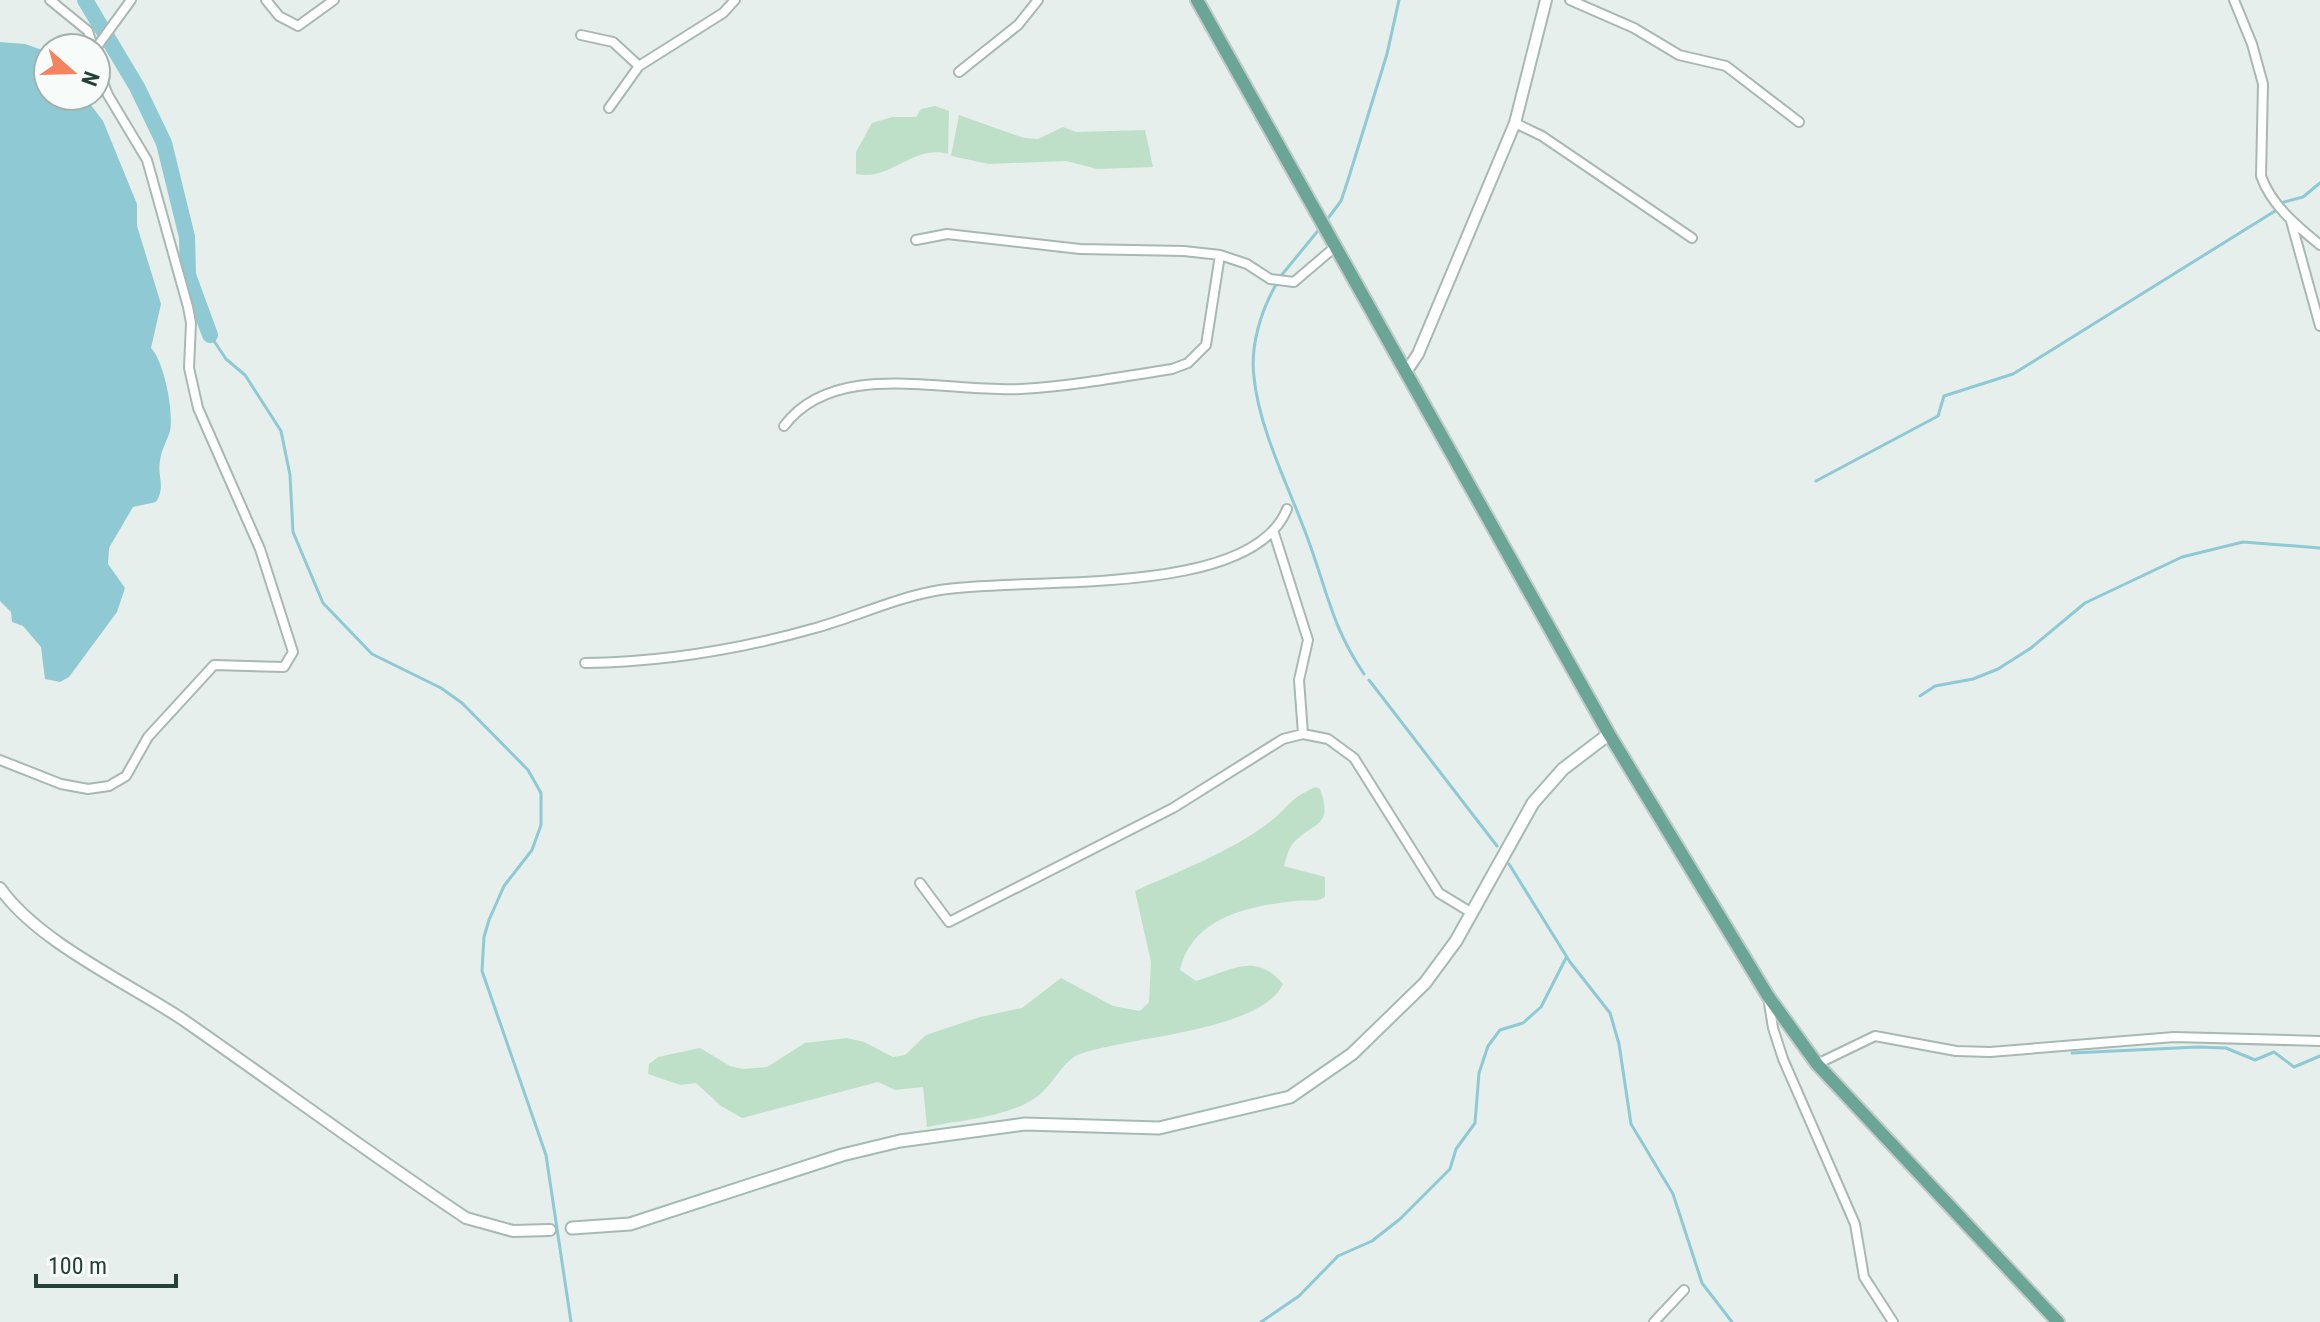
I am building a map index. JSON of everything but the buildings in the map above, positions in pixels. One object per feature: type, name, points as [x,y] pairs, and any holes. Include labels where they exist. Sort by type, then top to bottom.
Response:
[{"type":"main road","points":[[1197,0],[1609,734],[1768,996],[1817,1064],[2058,1322]]},
{"type":"main road","points":[[572,1228],[630,1224],[842,1155],[900,1141],[1025,1124],[1159,1128],[1284,1100],[1335,1068],[1389,1021],[1442,963],[1533,803],[1563,769],[1609,734]]},
{"type":"street","points":[[50,0],[88,32]]},
{"type":"street","points":[[106,32],[131,0]]},
{"type":"street","points":[[266,0],[279,16],[298,26],[334,0]]},
{"type":"street","points":[[609,108],[639,66],[723,13],[735,0]]},
{"type":"street","points":[[959,72],[1018,25],[1038,0]]},
{"type":"street","points":[[1406,372],[1418,354],[1515,123],[1546,0]]},
{"type":"street","points":[[1570,0],[1634,28],[1679,55],[1726,66],[1799,122]]},
{"type":"street","points":[[2234,0],[2263,84],[2261,176],[2291,220],[2320,245]]},
{"type":"street","points":[[581,35],[613,42],[639,66]]},
{"type":"street","points":[[0,760],[61,784],[88,789],[109,786],[126,776],[148,737],[214,665],[284,667],[293,652],[260,549],[198,408],[189,368],[191,323],[188,307],[147,160],[112,102]]},
{"type":"street","points":[[1515,123],[1542,136],[1692,238]]},
{"type":"street","points":[[2291,220],[2320,326]]},
{"type":"street","points":[[916,240],[947,234],[1080,249],[1220,255],[1247,264],[1270,279],[1286,281],[1299,280],[1333,242]]},
{"type":"street","points":[[784,426],[806,402],[839,388],[926,385],[1018,389],[1172,369],[1188,363],[1206,345],[1220,255]]},
{"type":"street","points":[[585,663],[648,661],[730,649],[792,635],[912,595],[944,589],[1161,575],[1216,562],[1274,533],[1287,509]]},
{"type":"street","points":[[1274,533],[1308,640],[1299,680],[1303,734]]},
{"type":"street","points":[[920,883],[949,922],[1173,808],[1237,771],[1283,739],[1303,734],[1328,739],[1354,758],[1439,893],[1472,913]]},
{"type":"street","points":[[0,888],[24,914],[56,940],[185,1022],[466,1218],[513,1231],[550,1230]]},
{"type":"street","points":[[1768,996],[1773,1028],[1783,1059],[1855,1224],[1864,1277],[1893,1322]]},
{"type":"street","points":[[1817,1064],[1875,1036],[1939,1048],[1990,1052],[2174,1037],[2320,1041]]},
{"type":"street","points":[[1654,1322],[1684,1290]]},
{"type":"green space","points":[[935,106],[949,111],[948,154],[924,154],[880,173],[856,174],[856,152],[872,123],[892,117],[916,117],[921,109]]},
{"type":"green space","points":[[959,115],[1024,138],[1038,139],[1063,127],[1076,132],[1145,130],[1153,167],[1097,169],[1066,161],[989,164],[951,156]]},
{"type":"green space","points":[[1316,787],[1320,789],[1324,802],[1322,818],[1291,846],[1284,866],[1325,877],[1325,897],[1260,906],[1225,918],[1197,938],[1180,970],[1196,981],[1242,966],[1263,968],[1273,974],[1283,984],[1270,1000],[1249,1012],[1191,1030],[1080,1054],[1069,1061],[1043,1092],[1026,1103],[999,1114],[927,1127],[923,1087],[895,1090],[878,1082],[742,1118],[721,1106],[696,1083],[680,1085],[648,1074],[649,1064],[658,1057],[700,1048],[730,1066],[743,1069],[767,1067],[805,1043],[847,1038],[864,1042],[893,1057],[905,1055],[926,1035],[980,1017],[1022,1008],[1061,978],[1113,1006],[1140,1011],[1149,1002],[1151,962],[1135,891],[1236,844],[1267,824],[1299,796]]},
{"type":"water","points":[[0,42],[32,46],[32,112],[96,112],[103,121],[137,204],[137,226],[161,304],[151,348],[164,375],[171,423],[159,467],[161,486],[156,502],[133,507],[109,548],[108,564],[125,588],[117,612],[69,677],[60,682],[45,679],[41,647],[23,626],[12,622],[11,612],[0,601]]},
{"type":"waterway","points":[[85,0],[137,87],[164,143],[187,237],[188,275],[210,335]]},
{"type":"waterway","points":[[1326,221],[1341,201],[1348,180],[1387,54],[1399,0]]},
{"type":"waterway","points":[[2284,202],[2303,197],[2320,183]]},
{"type":"waterway","points":[[1816,481],[1938,416],[1944,396],[2013,374],[2275,211]]},
{"type":"waterway","points":[[1280,277],[1321,227]]},
{"type":"waterway","points":[[1277,283],[1266,305],[1255,341],[1253,365],[1257,398],[1269,440],[1332,611],[1364,674]]},
{"type":"waterway","points":[[210,335],[226,359],[245,375],[281,431],[290,475],[293,532],[323,603],[372,654],[441,688],[462,703],[528,770],[541,793],[541,825],[532,850],[504,886],[489,920],[484,937],[482,971],[546,1155],[571,1322]]},
{"type":"waterway","points":[[1920,696],[1935,686],[1973,679],[1998,669],[2031,648],[2085,603],[2182,557],[2243,542],[2320,548]]},
{"type":"waterway","points":[[1369,680],[1497,846]]},
{"type":"waterway","points":[[1509,864],[1570,962],[1610,1013],[1619,1044],[1631,1124],[1673,1194],[1702,1283],[1732,1322]]},
{"type":"waterway","points":[[1261,1322],[1299,1296],[1338,1256],[1372,1241],[1400,1219],[1450,1169],[1456,1149],[1475,1123],[1479,1073],[1488,1046],[1500,1030],[1523,1023],[1541,1007],[1566,958]]},
{"type":"waterway","points":[[2072,1053],[2226,1048],[2255,1060],[2274,1052],[2294,1067],[2320,1056]]}]
